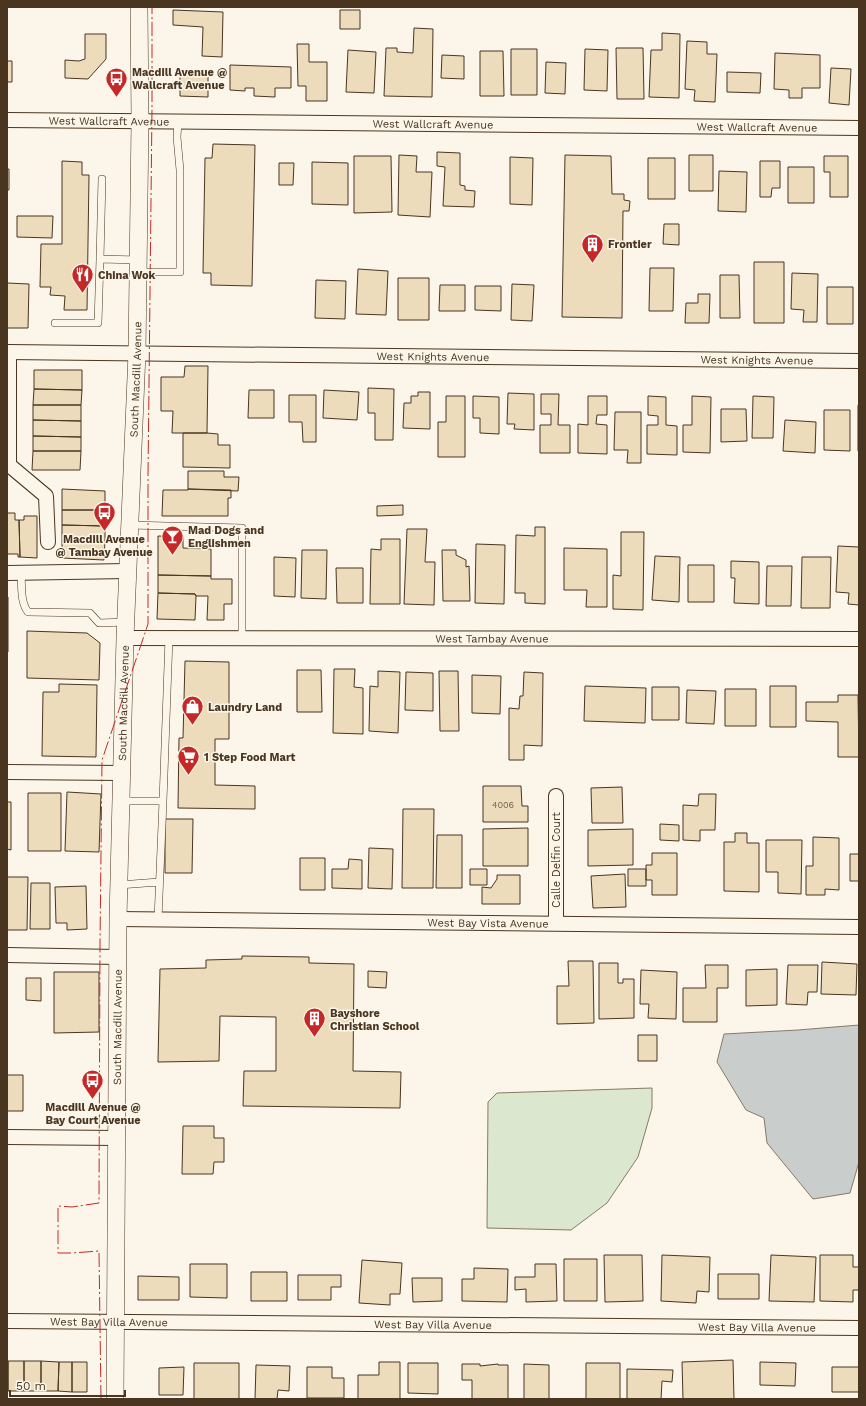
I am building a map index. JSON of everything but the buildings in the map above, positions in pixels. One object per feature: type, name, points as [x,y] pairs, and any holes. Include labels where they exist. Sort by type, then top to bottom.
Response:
[{"type":"street","name":"South Macdill Avenue","points":[[115,1399],[118,885],[125,630],[137,353],[140,121],[139,7]]},
{"type":"street","name":"West Wallcraft Avenue","points":[[7,120],[859,128]]},
{"type":"street","name":"West Knights Avenue","points":[[8,352],[859,361]]},
{"type":"street","points":[[8,352],[8,465],[46,496],[48,542]]},
{"type":"street","points":[[14,573],[128,571]]},
{"type":"street","name":"West Tambay Avenue","points":[[125,630],[169,638],[859,639]]},
{"type":"street","points":[[7,772],[121,773]]},
{"type":"street","name":"Calle Delfin Court","points":[[556,796],[556,923]]},
{"type":"street","name":"West Bay Vista Avenue","points":[[118,918],[859,927]]},
{"type":"street","points":[[7,955],[117,957]]},
{"type":"street","points":[[7,1137],[116,1138]]},
{"type":"street","name":"West Bay Villa Avenue","points":[[7,1321],[859,1328]]},
{"type":"lane","points":[[100,259],[180,272],[180,170],[177,137],[178,122]]},
{"type":"lane","points":[[55,323],[98,323],[102,179]]},
{"type":"lane","points":[[130,525],[242,528],[242,638]]},
{"type":"lane","points":[[14,573],[25,608],[28,612],[90,613],[99,623],[125,630]]},
{"type":"lane","points":[[158,919],[169,638]]},
{"type":"lane","points":[[120,801],[163,801]]},
{"type":"lane","points":[[118,885],[159,882]]},
{"type":"green space","points":[[652,1088],[652,1108],[638,1157],[607,1203],[571,1230],[487,1228],[488,1102],[497,1093]]},
{"type":"shaded area","points":[[859,1025],[859,1162],[850,1193],[813,1199],[767,1143],[764,1118],[746,1110],[717,1062],[724,1034]]},
{"type":"power","points":[[101,1399],[99,1251],[58,1253],[58,1206],[72,1207],[99,1203],[102,760],[148,624],[152,7]]},
{"type":"place","name":"Macdill Avenue @ Wallcraft Avenue","points":[[116,98]]},
{"type":"place","name":"Frontier","points":[[593,264]]},
{"type":"place","name":"China Wok","points":[[83,294]]},
{"type":"place","name":"Macdill Avenue @ Tambay Avenue","points":[[104,532]]},
{"type":"place","name":"Mad Dogs and Englishmen","points":[[172,556]]},
{"type":"place","name":"Laundry Land","points":[[193,726]]},
{"type":"place","name":"1 Step Food Mart","points":[[189,776]]},
{"type":"place","name":"Bayshore Christian School","points":[[315,1038]]},
{"type":"place","name":"Macdill Avenue @ Bay Court Avenue","points":[[93,1100]]}]
